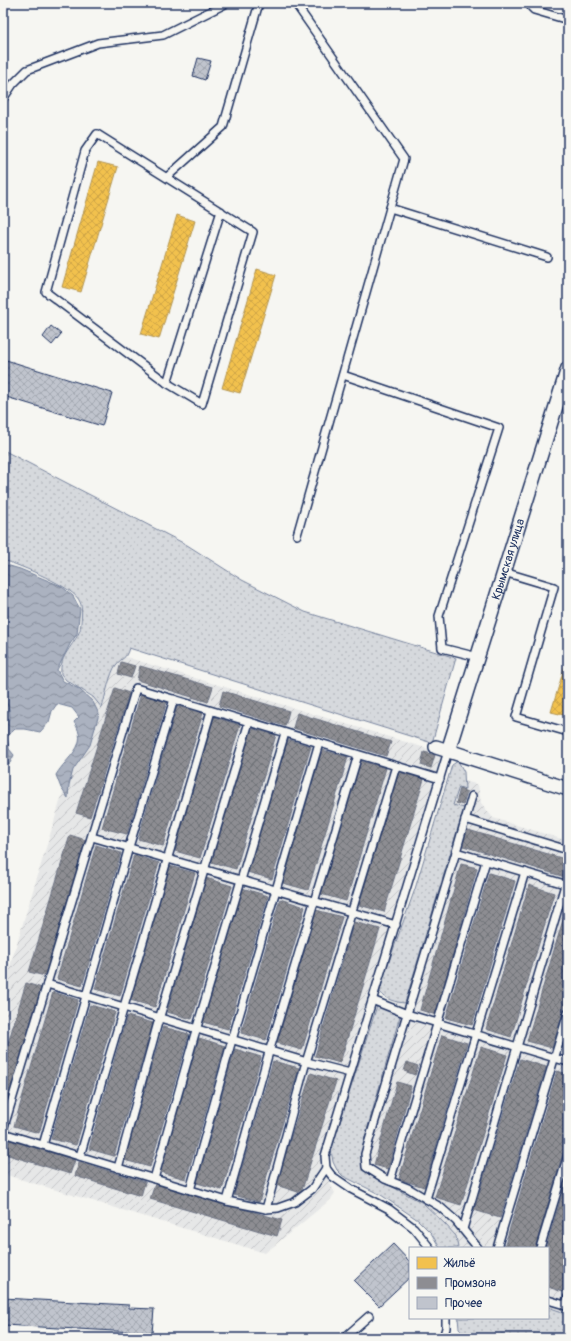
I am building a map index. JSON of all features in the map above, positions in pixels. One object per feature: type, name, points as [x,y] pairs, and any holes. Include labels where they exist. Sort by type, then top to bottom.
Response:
[{"type":"street","name":"Крымская улица","points":[[442,749],[478,657],[568,368]]},
{"type":"street","points":[[442,749],[568,789]]},
{"type":"lane","points":[[3,99],[13,84],[27,70],[98,43],[163,35],[227,3]]},
{"type":"lane","points":[[167,177],[223,126],[259,3]]},
{"type":"lane","points":[[295,3],[404,159],[297,535]]},
{"type":"lane","points":[[531,3],[531,7],[534,10],[568,20]]},
{"type":"lane","points":[[97,134],[221,211],[253,232],[202,404],[168,383],[46,292],[84,151],[97,134]]},
{"type":"lane","points":[[390,208],[547,257]]},
{"type":"lane","points":[[168,383],[221,211]]},
{"type":"lane","points":[[343,376],[498,428],[439,616],[442,648],[478,657]]},
{"type":"lane","points":[[504,572],[554,587],[516,717],[568,732]]},
{"type":"lane","points":[[326,1168],[312,1189],[295,1202],[278,1208],[266,1209],[227,1201],[3,1132],[136,688],[440,779]]},
{"type":"lane","points":[[43,1145],[129,847],[174,700]]},
{"type":"lane","points":[[80,1156],[211,711]]},
{"type":"lane","points":[[118,1168],[160,1017],[249,722]]},
{"type":"lane","points":[[154,1179],[196,1028],[284,733]]},
{"type":"lane","points":[[190,1190],[319,743]]},
{"type":"lane","points":[[429,1247],[414,1228],[389,1209],[332,1176],[326,1168],[324,1156],[440,779],[442,749]]},
{"type":"lane","points":[[227,1201],[358,755]]},
{"type":"lane","points":[[266,1209],[307,1062],[396,766]]},
{"type":"lane","points":[[472,796],[365,1154],[366,1167],[385,1179],[408,1188],[440,1207],[456,1221],[477,1247]]},
{"type":"lane","points":[[465,819],[568,850]]},
{"type":"lane","points":[[92,837],[396,925]]},
{"type":"lane","points":[[456,852],[566,885],[463,1229]]},
{"type":"lane","points":[[390,1181],[486,861]]},
{"type":"lane","points":[[426,1199],[525,872]]},
{"type":"lane","points":[[47,984],[307,1062],[350,1073]]},
{"type":"lane","points":[[372,1000],[407,1014],[568,1062]]},
{"type":"lane","points":[[497,1247],[568,1013]]},
{"type":"lane","points":[[540,1247],[568,1155]]},
{"type":"lane","points":[[549,1300],[567,1306],[568,1297]]},
{"type":"lane","points":[[344,1338],[369,1316]]},
{"type":"lane","points":[[442,1338],[446,1328],[446,1319]]},
{"type":"shaded area","points":[[3,450],[187,545],[242,580],[305,612],[456,658],[432,743],[129,648],[125,657],[118,662],[114,668],[102,708],[93,697],[66,680],[61,674],[62,661],[80,630],[82,612],[80,602],[76,596],[58,583],[46,577],[3,560]]},
{"type":"shaded area","points":[[106,651],[442,753],[325,1142],[320,1164],[335,1193],[330,1200],[265,1253],[3,1174],[3,989]]},
{"type":"shaded area","points":[[3,699],[8,706],[10,719],[3,717]]},
{"type":"shaded area","points":[[458,761],[464,772],[465,789],[459,787],[453,805],[464,808],[405,1003],[394,1001],[388,999],[380,992],[383,978],[415,889],[452,765]]},
{"type":"shaded area","points":[[456,778],[478,785],[481,803],[493,818],[568,841],[568,1323],[549,1316],[549,1247],[452,1247],[450,1244],[363,1175],[356,1129],[432,886],[446,811]]},
{"type":"shaded area","points":[[377,1006],[393,1012],[400,1016],[364,1140],[362,1154],[363,1165],[368,1174],[423,1203],[456,1236],[458,1247],[439,1247],[431,1233],[418,1220],[381,1195],[343,1176],[337,1170],[333,1162],[331,1150]]},
{"type":"shaded area","points":[[549,1307],[568,1314],[568,1338],[468,1338],[459,1328],[458,1319],[549,1319]]},
{"type":"water","points":[[3,564],[20,569],[61,586],[73,596],[80,609],[77,634],[70,644],[57,670],[63,681],[79,689],[93,702],[99,714],[90,745],[73,770],[69,785],[68,798],[61,788],[56,775],[78,744],[78,730],[74,722],[79,717],[72,708],[57,704],[52,711],[49,722],[40,732],[15,729],[7,737],[9,749],[14,755],[10,763],[3,766],[3,717],[10,719],[8,706],[3,699]]},
{"type":"building: Жильё","points":[[553,3],[566,3],[565,7]]},
{"type":"building: Жильё","points":[[98,162],[118,167],[81,292],[62,287]]},
{"type":"building: Жильё","points":[[177,215],[195,221],[159,339],[141,334]]},
{"type":"building: Жильё","points":[[257,269],[276,275],[240,393],[222,388]]},
{"type":"building: Жильё","points":[[568,655],[568,716],[551,712]]},
{"type":"building: Промзона","points":[[121,662],[135,666],[131,678],[118,674]]},
{"type":"building: Промзона","points":[[140,666],[213,687],[208,702],[137,680]]},
{"type":"building: Промзона","points":[[115,688],[129,693],[90,817],[76,813]]},
{"type":"building: Промзона","points":[[223,691],[289,711],[285,726],[219,706]]},
{"type":"building: Промзона","points":[[141,694],[167,701],[127,834],[102,828]]},
{"type":"building: Промзона","points":[[177,706],[203,713],[163,846],[138,839]]},
{"type":"building: Промзона","points":[[297,713],[391,742],[386,756],[293,728]]},
{"type":"building: Промзона","points":[[214,717],[240,725],[200,858],[175,851]]},
{"type":"building: Промзона","points":[[250,728],[276,735],[236,869],[211,862]]},
{"type":"building: Промзона","points":[[286,739],[311,746],[272,879],[247,872]]},
{"type":"building: Промзона","points":[[322,750],[348,757],[308,890],[283,883]]},
{"type":"building: Промзона","points":[[424,752],[435,755],[431,768],[421,765]]},
{"type":"building: Промзона","points":[[360,761],[386,768],[346,901],[321,894]]},
{"type":"building: Промзона","points":[[398,772],[424,779],[384,912],[359,905]]},
{"type":"building: Промзона","points":[[460,789],[467,792],[463,805],[456,803]]},
{"type":"building: Промзона","points":[[465,829],[568,860],[568,878],[460,845]]},
{"type":"building: Промзона","points":[[70,835],[86,840],[45,976],[29,972]]},
{"type":"building: Промзона","points":[[96,845],[121,853],[82,986],[57,979]]},
{"type":"building: Промзона","points":[[134,855],[159,863],[120,996],[95,989]]},
{"type":"building: Промзона","points":[[461,864],[477,868],[436,1015],[420,1010]]},
{"type":"building: Промзона","points":[[169,866],[195,873],[155,1007],[130,1000]]},
{"type":"building: Промзона","points":[[489,873],[515,881],[472,1025],[446,1018]]},
{"type":"building: Промзона","points":[[206,878],[232,886],[192,1019],[167,1012]]},
{"type":"building: Промзона","points":[[529,885],[554,893],[511,1037],[486,1029]]},
{"type":"building: Промзона","points":[[242,888],[268,896],[228,1029],[203,1022]]},
{"type":"building: Промзона","points":[[280,899],[305,907],[266,1040],[241,1033]]},
{"type":"building: Промзона","points":[[568,903],[568,996],[552,1048],[527,1041]]},
{"type":"building: Промзона","points":[[316,910],[342,917],[302,1050],[277,1043]]},
{"type":"building: Промзона","points":[[354,922],[380,929],[340,1063],[315,1056]]},
{"type":"building: Промзона","points":[[26,983],[42,988],[3,1117],[3,1060]]},
{"type":"building: Промзона","points":[[53,992],[78,1000],[39,1133],[14,1126]]},
{"type":"building: Промзона","points":[[90,1005],[115,1012],[76,1145],[51,1139]]},
{"type":"building: Промзона","points":[[127,1016],[153,1023],[114,1156],[89,1149]]},
{"type":"building: Промзона","points":[[163,1027],[189,1034],[150,1167],[124,1160]]},
{"type":"building: Промзона","points":[[442,1035],[467,1043],[424,1187],[399,1179]]},
{"type":"building: Промзона","points":[[199,1038],[225,1046],[186,1179],[160,1172]]},
{"type":"building: Промзона","points":[[568,1041],[568,1054],[564,1053]]},
{"type":"building: Промзона","points":[[481,1047],[507,1055],[461,1205],[435,1197]]},
{"type":"building: Промзона","points":[[235,1049],[261,1057],[222,1190],[197,1183]]},
{"type":"building: Промзона","points":[[520,1059],[546,1067],[500,1218],[474,1210]]},
{"type":"building: Промзона","points":[[273,1061],[299,1068],[259,1202],[234,1195]]},
{"type":"building: Промзона","points":[[407,1062],[418,1066],[415,1075],[404,1071]]},
{"type":"building: Промзона","points":[[557,1071],[568,1074],[568,1136],[535,1247],[504,1247]]},
{"type":"building: Промзона","points":[[311,1073],[336,1081],[301,1193],[276,1185]]},
{"type":"building: Промзона","points":[[397,1082],[411,1086],[388,1169],[374,1165]]},
{"type":"building: Промзона","points":[[3,1138],[7,1139],[3,1151]]},
{"type":"building: Промзона","points":[[9,1140],[75,1160],[70,1174],[5,1154]]},
{"type":"building: Промзона","points":[[79,1162],[145,1182],[141,1196],[75,1176]]},
{"type":"building: Промзона","points":[[568,1174],[568,1276],[563,1292],[549,1287],[549,1247],[546,1247]]},
{"type":"building: Промзона","points":[[155,1184],[282,1220],[277,1236],[150,1199]]},
{"type":"building: Прочее","points":[[198,58],[211,61],[205,80],[193,76]]},
{"type":"building: Прочее","points":[[51,326],[61,334],[52,345],[43,337]]},
{"type":"building: Прочее","points":[[3,359],[112,393],[102,426],[3,396]]},
{"type":"building: Прочее","points":[[393,1244],[409,1261],[409,1278],[379,1306],[354,1281]]},
{"type":"building: Прочее","points":[[3,1298],[129,1305],[129,1308],[154,1309],[152,1333],[3,1325]]}]
